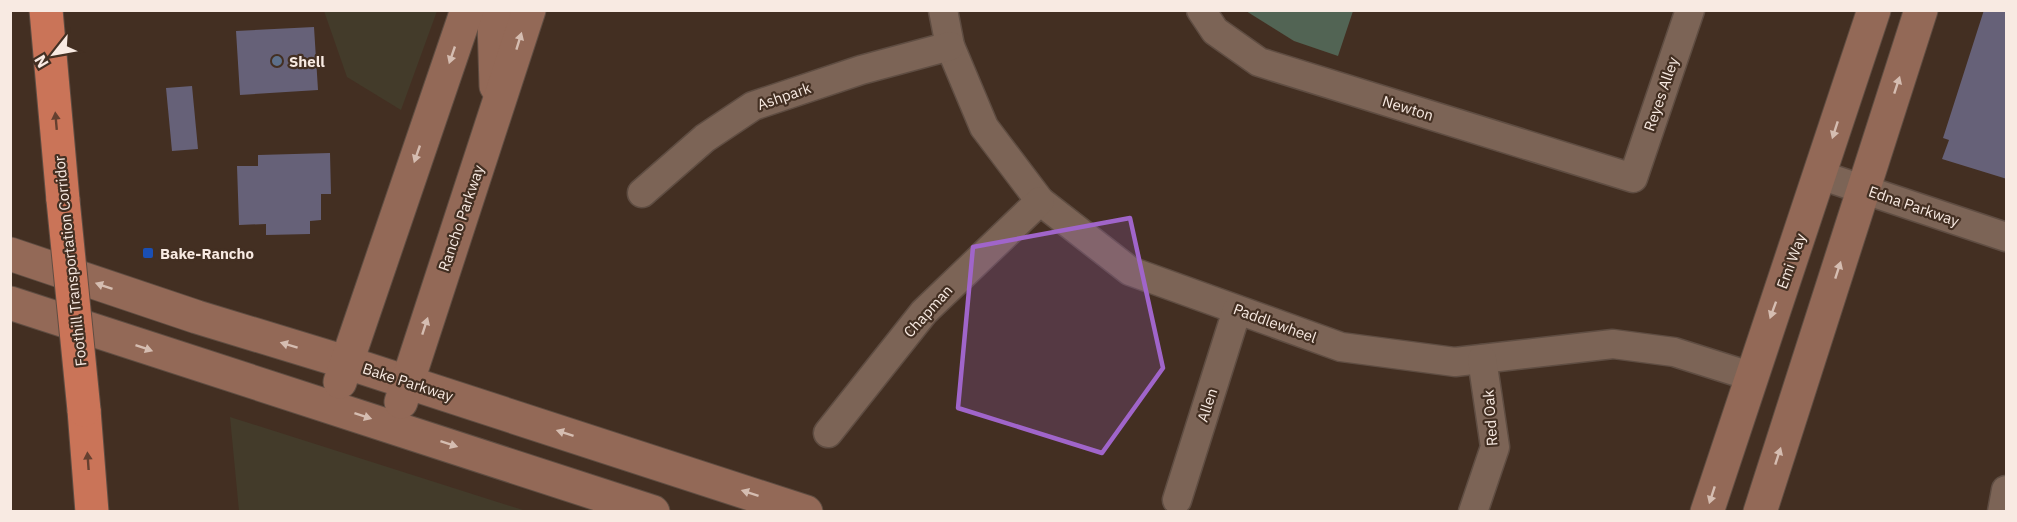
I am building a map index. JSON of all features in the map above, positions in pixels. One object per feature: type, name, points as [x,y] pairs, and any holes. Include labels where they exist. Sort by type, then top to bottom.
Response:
[{"type":"highway","name":"Foothill Transportation Corridor","points":[[46,10],[92,512]]},
{"type":"main road","points":[[333,407],[345,362],[467,10]]},
{"type":"main road","points":[[497,111],[494,21],[498,10]]},
{"type":"main road","name":"Rancho Parkway","points":[[393,426],[529,10]]},
{"type":"main road","name":"Emi Way","points":[[1707,512],[1750,376],[1820,175],[1874,10]]},
{"type":"main road","points":[[1760,512],[1921,10]]},
{"type":"main road","name":"Bake Parkway","points":[[10,254],[197,317],[345,362],[806,512]]},
{"type":"main road","points":[[10,303],[184,362],[393,426],[653,512]]},
{"type":"street","name":"Paddlewheel","points":[[943,10],[950,46],[984,127],[1040,201],[1130,271],[1341,347],[1455,362],[1613,344],[1674,352],[1750,376]]},
{"type":"street","name":"Newton","points":[[1201,10],[1215,31],[1260,63],[1633,178]]},
{"type":"street","name":"Reyes Alley","points":[[1633,178],[1690,10]]},
{"type":"street","name":"Ashpark","points":[[642,193],[705,138],[753,106],[861,70],[950,46]]},
{"type":"street","name":"Edna Parkway","points":[[1820,175],[2007,237]]},
{"type":"street","name":"Chapman","points":[[828,433],[924,312],[1040,201]]},
{"type":"street","name":"Allen","points":[[1177,501],[1237,310]]},
{"type":"street","name":"Red Oak","points":[[1473,512],[1495,447],[1482,359]]},
{"type":"street","points":[[2002,512],[2007,490]]},
{"type":"highlighted area","points":[[1130,218],[1163,368],[1102,453],[958,408],[973,247]]},
{"type":"shaded area","points":[[324,11],[437,11],[401,110],[347,77]]},
{"type":"shaded area","points":[[230,417],[526,511],[239,511]]},
{"type":"green space","points":[[1246,11],[1353,11],[1338,56],[1294,41]]},
{"type":"building","points":[[1984,10],[2007,10],[2007,179],[1942,159],[1949,140],[1943,138]]},
{"type":"building","name":"Shell","points":[[314,27],[318,90],[240,95],[236,31]]},
{"type":"building","points":[[192,86],[198,149],[172,151],[166,88]]},
{"type":"building","points":[[330,153],[331,194],[321,194],[321,220],[310,221],[310,234],[266,235],[266,224],[239,225],[237,166],[258,166],[258,155]]},
{"type":"place","name":"Shell","points":[[277,61]]},
{"type":"place","name":"Bake-Rancho","points":[[148,253]]}]
